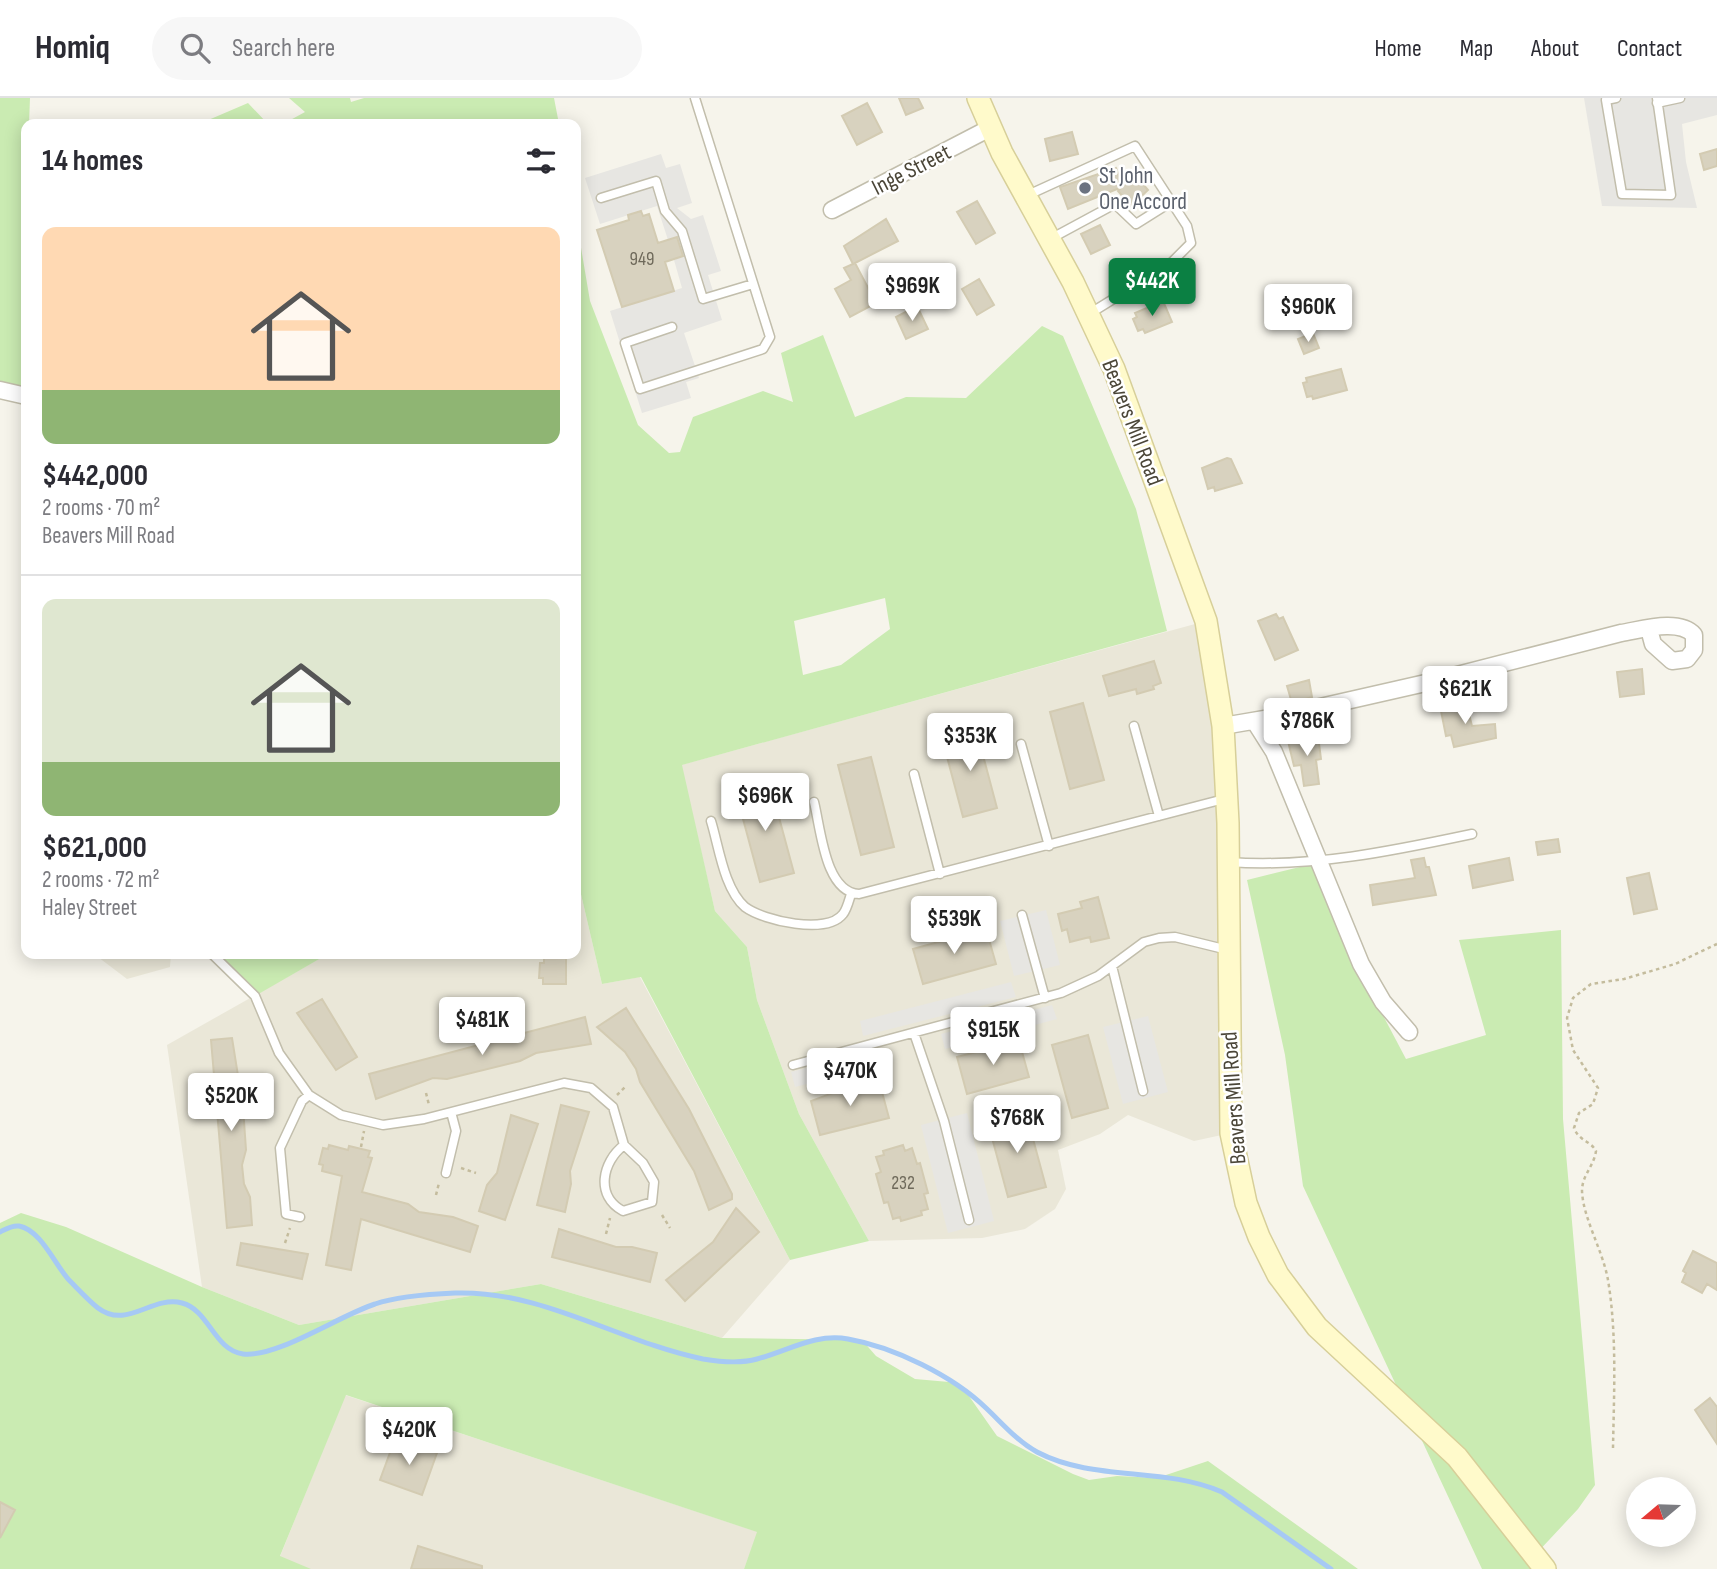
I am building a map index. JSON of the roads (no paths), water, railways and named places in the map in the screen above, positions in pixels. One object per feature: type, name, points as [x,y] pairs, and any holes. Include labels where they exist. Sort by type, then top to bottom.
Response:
[{"type":"street","name":"Beavers Mill Road","points":[[978,98],[990,128],[1089,314],[1149,460],[1200,600],[1217,673],[1223,726],[1227,798],[1231,1133],[1246,1203],[1259,1237],[1278,1275],[1317,1327],[1457,1457],[1545,1569]]},
{"type":"street","name":"Inge Street","points":[[832,210],[990,128]]},
{"type":"street","points":[[0,390],[21,395]]},
{"type":"street","points":[[1223,726],[1255,722],[1649,629]]},
{"type":"street","points":[[1255,722],[1274,752],[1361,964],[1383,1002],[1409,1032]]},
{"type":"lane","points":[[673,327],[625,343],[639,389],[763,349],[770,337],[695,98]]},
{"type":"lane","points":[[1616,98],[1606,100],[1622,194],[1671,195],[1655,100],[1680,98]]},
{"type":"lane","points":[[1026,196],[1135,146],[1187,226],[1191,243],[1171,264],[1089,314]]},
{"type":"lane","points":[[601,198],[656,181],[665,211],[682,231],[704,299],[754,284]]},
{"type":"lane","points":[[1050,240],[1115,204],[1136,224],[1171,202]]},
{"type":"lane","points":[[1134,726],[1159,816]]},
{"type":"lane","points":[[1021,744],[1049,846]]},
{"type":"lane","points":[[914,774],[940,874]]},
{"type":"lane","points":[[814,802],[833,878],[842,890],[851,894],[940,874],[1227,798]]},
{"type":"lane","points":[[711,821],[730,884],[745,906],[782,921],[801,925],[827,924],[842,915],[851,894]]},
{"type":"lane","points":[[1227,862],[1253,864],[1361,857],[1472,834]]},
{"type":"lane","points":[[1022,915],[1045,998]]},
{"type":"lane","points":[[793,1065],[1078,987],[1112,966],[1126,952],[1159,937],[1175,937],[1228,950]]},
{"type":"lane","points":[[217,959],[255,996],[279,1053],[309,1095],[341,1115],[383,1125],[451,1112],[564,1083],[590,1088],[612,1107],[624,1145],[643,1163],[654,1182],[652,1202],[623,1211],[610,1204],[605,1192],[612,1154],[624,1145]]},
{"type":"lane","points":[[1112,966],[1143,1091]]},
{"type":"lane","points":[[914,1033],[944,1121],[970,1220]]},
{"type":"lane","points":[[300,1217],[286,1214],[280,1148],[302,1101],[309,1095]]},
{"type":"lane","points":[[443,1176],[456,1131],[451,1112]]},
{"type":"waterway","points":[[0,1232],[19,1226],[34,1234],[69,1280],[94,1305],[109,1314],[129,1314],[160,1304],[182,1303],[199,1313],[225,1345],[243,1354],[257,1353],[290,1343],[384,1301],[455,1293],[487,1294],[550,1308],[672,1351],[717,1361],[751,1361],[824,1338],[866,1343],[903,1356],[940,1374],[972,1396],[1016,1437],[1037,1452],[1082,1467],[1176,1479],[1222,1492],[1331,1569]]},
{"type":"place","name":"St John One Accord","points":[[1085,188]]}]
